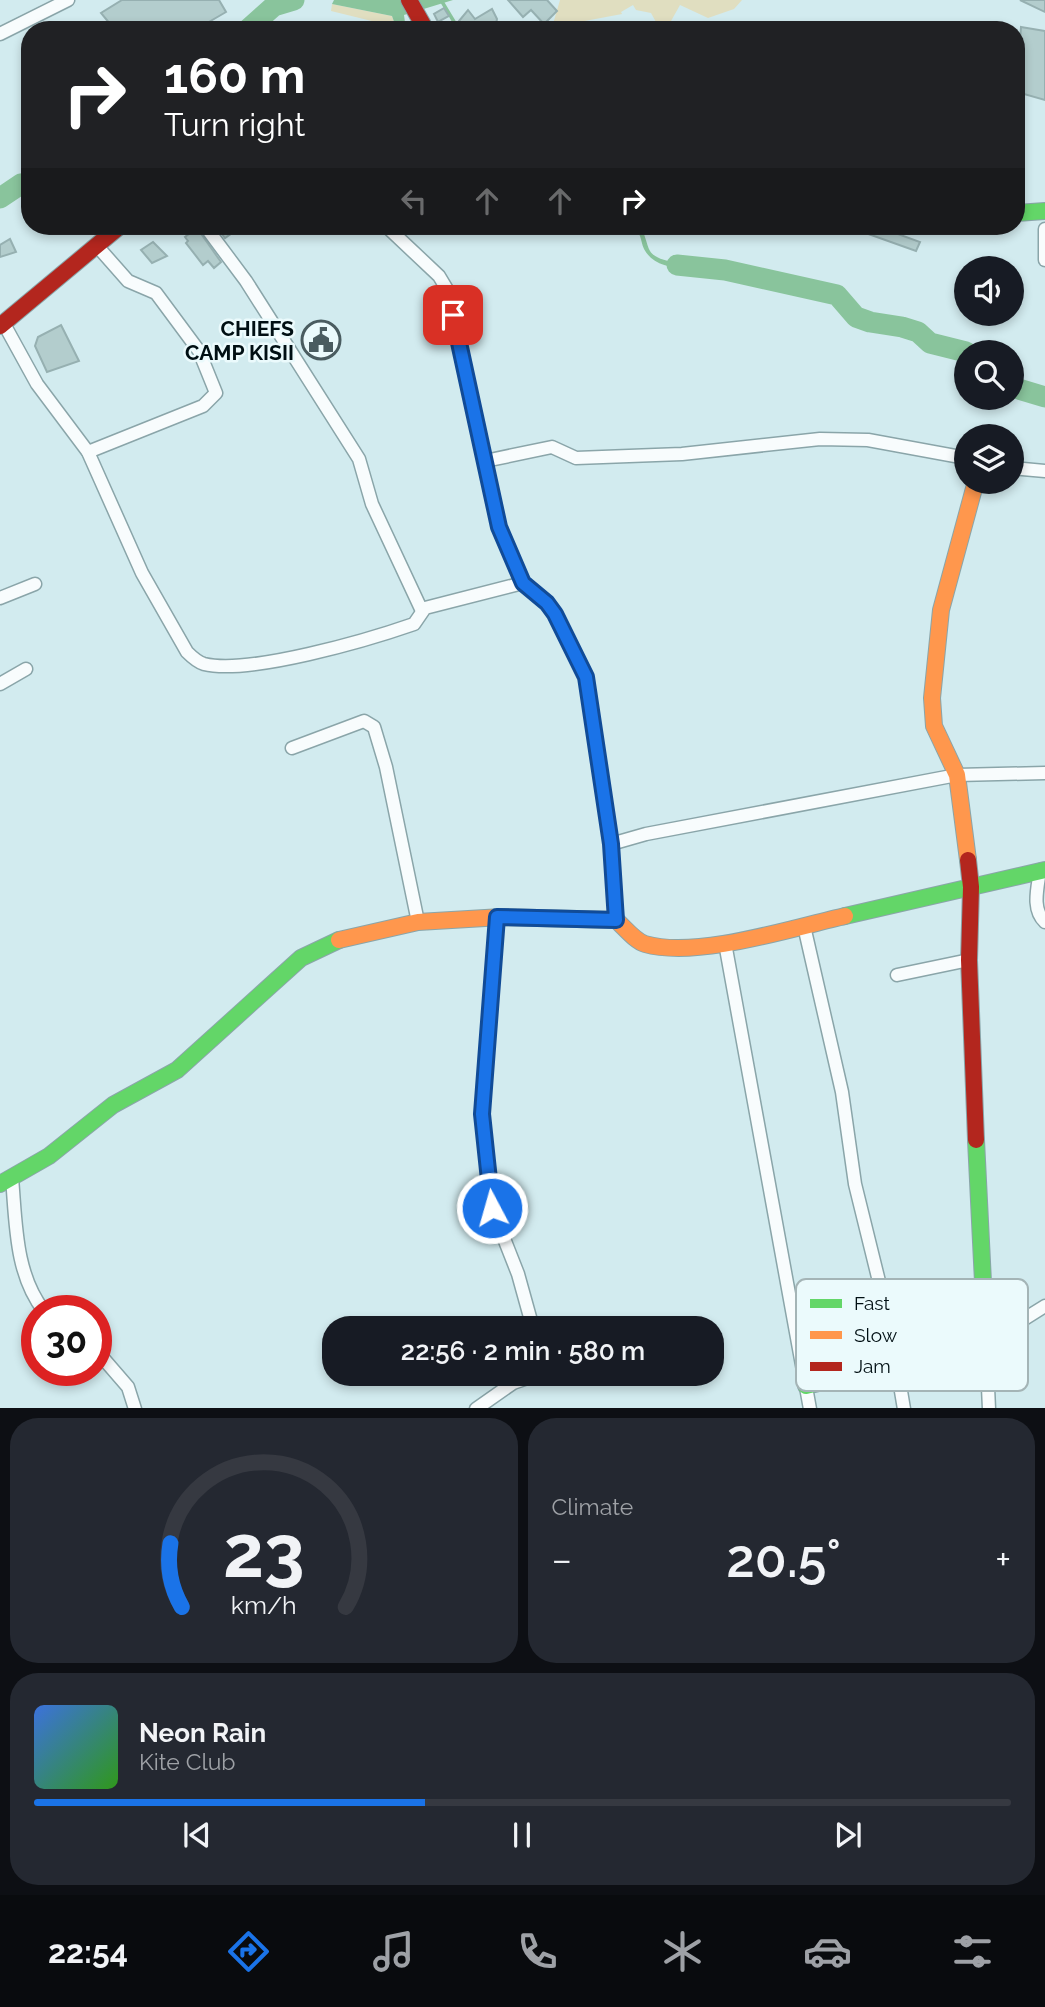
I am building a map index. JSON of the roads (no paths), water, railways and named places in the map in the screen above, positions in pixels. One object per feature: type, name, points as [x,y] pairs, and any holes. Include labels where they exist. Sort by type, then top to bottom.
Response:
[{"type":"main road","points":[[409,0],[421,21]]},
{"type":"main road","points":[[1025,212],[1045,211]]},
{"type":"main road","points":[[2,325],[111,235]]},
{"type":"main road","points":[[972,494],[941,610],[932,698],[934,726],[957,775],[971,887],[969,960],[983,1279]]},
{"type":"main road","points":[[6,1181],[49,1156],[113,1105],[177,1070],[301,958],[347,936],[418,922],[497,917],[616,920],[643,944],[681,948],[725,943],[804,926],[1042,870]]},
{"type":"street","points":[[26,21],[68,0]]},
{"type":"street","points":[[0,34],[21,24]]},
{"type":"street","points":[[1045,229],[1045,260]]},
{"type":"street","points":[[212,235],[246,281],[359,459],[372,504],[422,611]]},
{"type":"street","points":[[396,235],[439,276],[448,291],[499,527],[523,583],[547,603],[555,614],[586,677],[611,844],[616,920]]},
{"type":"street","points":[[88,453],[203,406],[216,393],[200,351],[156,293],[128,281],[98,247]]},
{"type":"street","points":[[2,325],[37,384],[88,453],[142,573],[187,652],[196,661],[219,666],[282,661],[414,624],[422,611],[523,583]]},
{"type":"street","points":[[485,461],[552,447],[576,458],[682,454],[820,439],[868,440],[954,456]]},
{"type":"street","points":[[1024,469],[1045,471]]},
{"type":"street","points":[[0,598],[35,584]]},
{"type":"street","points":[[0,684],[26,669]]},
{"type":"street","points":[[292,748],[364,721],[374,727],[386,767],[418,922]]},
{"type":"street","points":[[611,844],[646,834],[957,775],[1045,773]]},
{"type":"street","points":[[1042,870],[1036,904],[1039,916],[1045,922]]},
{"type":"street","points":[[497,917],[482,1114],[492,1208],[518,1274],[530,1316]]},
{"type":"street","points":[[804,926],[842,1092],[855,1184],[878,1279]]},
{"type":"street","points":[[725,943],[796,1331]]},
{"type":"street","points":[[897,975],[969,960]]},
{"type":"street","points":[[6,1181],[19,1251],[33,1295]]},
{"type":"street","points":[[1028,1317],[1045,1306]]},
{"type":"street","points":[[112,1368],[128,1387],[135,1408]]},
{"type":"street","points":[[477,1408],[509,1386]]},
{"type":"waterway","points":[[257,21],[274,6],[294,0]]},
{"type":"waterway","points":[[441,0],[454,21]]},
{"type":"waterway","points":[[0,198],[21,184]]},
{"type":"waterway","points":[[677,265],[725,270],[837,295],[856,317],[918,332],[930,343],[954,349]]},
{"type":"waterway","points":[[1024,391],[1045,397]]},
{"type":"place","name":"CHIEFS CAMP KISII","points":[[321,340]]}]
